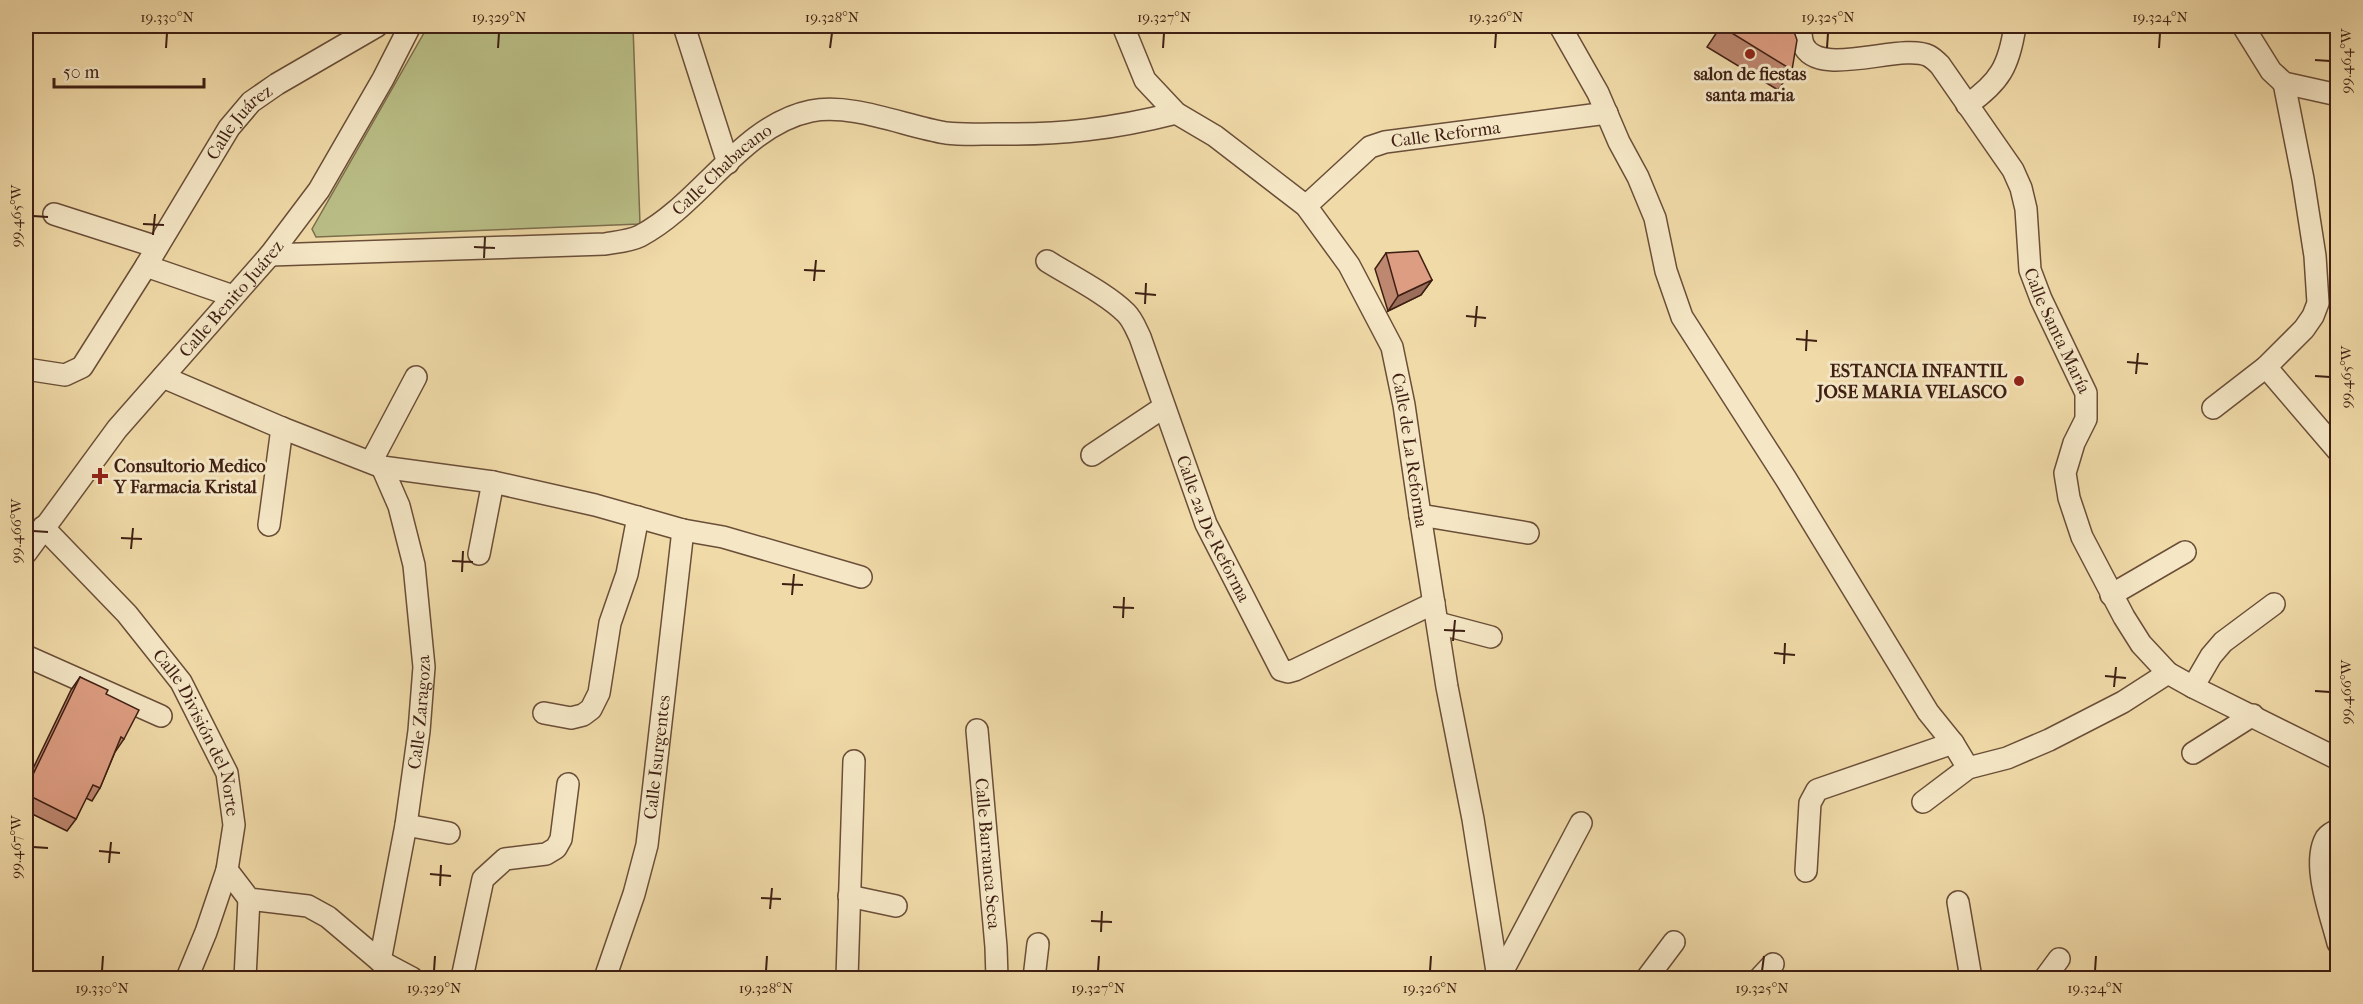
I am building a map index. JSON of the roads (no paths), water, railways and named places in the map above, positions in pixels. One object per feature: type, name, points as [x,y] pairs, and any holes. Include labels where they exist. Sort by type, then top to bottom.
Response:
[{"type":"street","name":"Calle Juárez","points":[[26,369],[65,375],[82,367],[229,128],[251,102],[277,84],[377,26]]},
{"type":"street","name":"Calle Benito Juárez","points":[[26,553],[117,429],[270,255],[319,190],[383,79],[410,26]]},
{"type":"street","points":[[684,26],[728,162]]},
{"type":"street","name":"Calle de La Reforma","points":[[1123,26],[1145,80],[1176,113],[1215,136],[1306,206],[1349,265],[1392,347],[1404,405],[1448,687],[1473,819],[1499,978]]},
{"type":"street","points":[[1560,26],[1607,113],[1619,142],[1638,177],[1655,218],[1666,271],[1682,317],[1786,479],[1928,712],[1953,743],[1968,768]]},
{"type":"street","name":"Calle Santa María","points":[[1800,26],[1803,45],[1809,53],[1819,58],[1837,60],[1928,55],[1940,65],[2013,170],[2021,188],[2026,209],[2030,270],[2041,299],[2086,393],[2086,419],[2074,443],[2065,473],[2068,498],[2082,537],[2111,595],[2141,644],[2168,672],[2193,687],[2337,759]]},
{"type":"street","points":[[1968,105],[1989,90],[2002,74],[2015,26]]},
{"type":"street","points":[[2243,26],[2271,71],[2284,83],[2337,95]]},
{"type":"street","points":[[2213,408],[2266,367],[2304,329],[2318,303],[2319,287],[2303,179],[2284,83]]},
{"type":"street","name":"Calle Chabacano","points":[[270,255],[605,244],[638,237],[664,222],[765,131],[792,116],[814,111],[843,110],[947,133],[1038,135],[1100,129],[1176,113]]},
{"type":"street","name":"Calle Reforma","points":[[1306,206],[1370,147],[1385,142],[1607,113]]},
{"type":"street","points":[[54,214],[157,248]]},
{"type":"street","name":"Calle 2a De Reforma","points":[[1047,261],[1126,313],[1140,337],[1206,524],[1281,670],[1288,672],[1295,670],[1436,613]]},
{"type":"street","points":[[146,266],[233,296]]},
{"type":"street","points":[[2266,367],[2337,451]]},
{"type":"street","points":[[376,464],[416,376]]},
{"type":"street","points":[[163,377],[282,428],[376,464],[493,482],[682,530],[723,537],[861,577]]},
{"type":"street","points":[[1092,455],[1164,407]]},
{"type":"street","points":[[269,525],[282,428]]},
{"type":"street","name":"Calle Zaragoza","points":[[376,464],[399,506],[414,565],[424,667],[419,731],[406,825],[380,961]]},
{"type":"street","points":[[478,554],[493,482]]},
{"type":"street","points":[[1420,515],[1528,533]]},
{"type":"street","points":[[544,713],[571,718],[591,710],[599,693],[610,623],[627,574],[638,517]]},
{"type":"street","name":"Calle División del Norte","points":[[43,527],[127,614],[181,682],[227,773],[234,825],[227,870],[206,932],[187,978]]},
{"type":"street","name":"Calle Isurgentes","points":[[605,978],[634,894],[646,845],[682,530]]},
{"type":"street","points":[[2111,595],[2185,552]]},
{"type":"street","points":[[2193,687],[2211,656],[2223,642],[2274,604]]},
{"type":"street","points":[[1436,613],[1491,637]]},
{"type":"street","points":[[26,657],[161,716]]},
{"type":"street","points":[[1923,802],[1968,768],[2007,758],[2049,740],[2123,702],[2168,672]]},
{"type":"street","points":[[2193,753],[2253,715]]},
{"type":"street","name":"Calle Barranca Seca","points":[[977,730],[997,978]]},
{"type":"street","points":[[1806,871],[1810,803],[1817,790],[1953,743]]},
{"type":"street","points":[[847,978],[854,761]]},
{"type":"street","points":[[462,978],[483,879],[505,859],[546,854],[556,848],[561,839],[568,784]]},
{"type":"street","points":[[1499,978],[1581,823]]},
{"type":"street","points":[[406,825],[449,833]]},
{"type":"street","points":[[2337,830],[2327,836],[2321,852],[2322,878],[2337,943]]},
{"type":"street","points":[[227,870],[249,899],[245,978]]},
{"type":"street","points":[[849,896],[896,906]]},
{"type":"street","points":[[249,899],[308,906],[328,917],[380,961],[412,978]]},
{"type":"street","points":[[1958,902],[1971,978]]},
{"type":"street","points":[[1647,978],[1674,942]]},
{"type":"street","points":[[1034,978],[1038,944]]},
{"type":"street","points":[[2044,978],[2059,959]]},
{"type":"place","name":"salon de fiestas santa maria","points":[[1750,54]]},
{"type":"place","name":"ESTANCIA INFANTIL JOSE MARIA VELASCO","points":[[2019,381]]},
{"type":"place","name":"Consultorio Medico Y Farmacia Kristal","points":[[100,476]]}]
